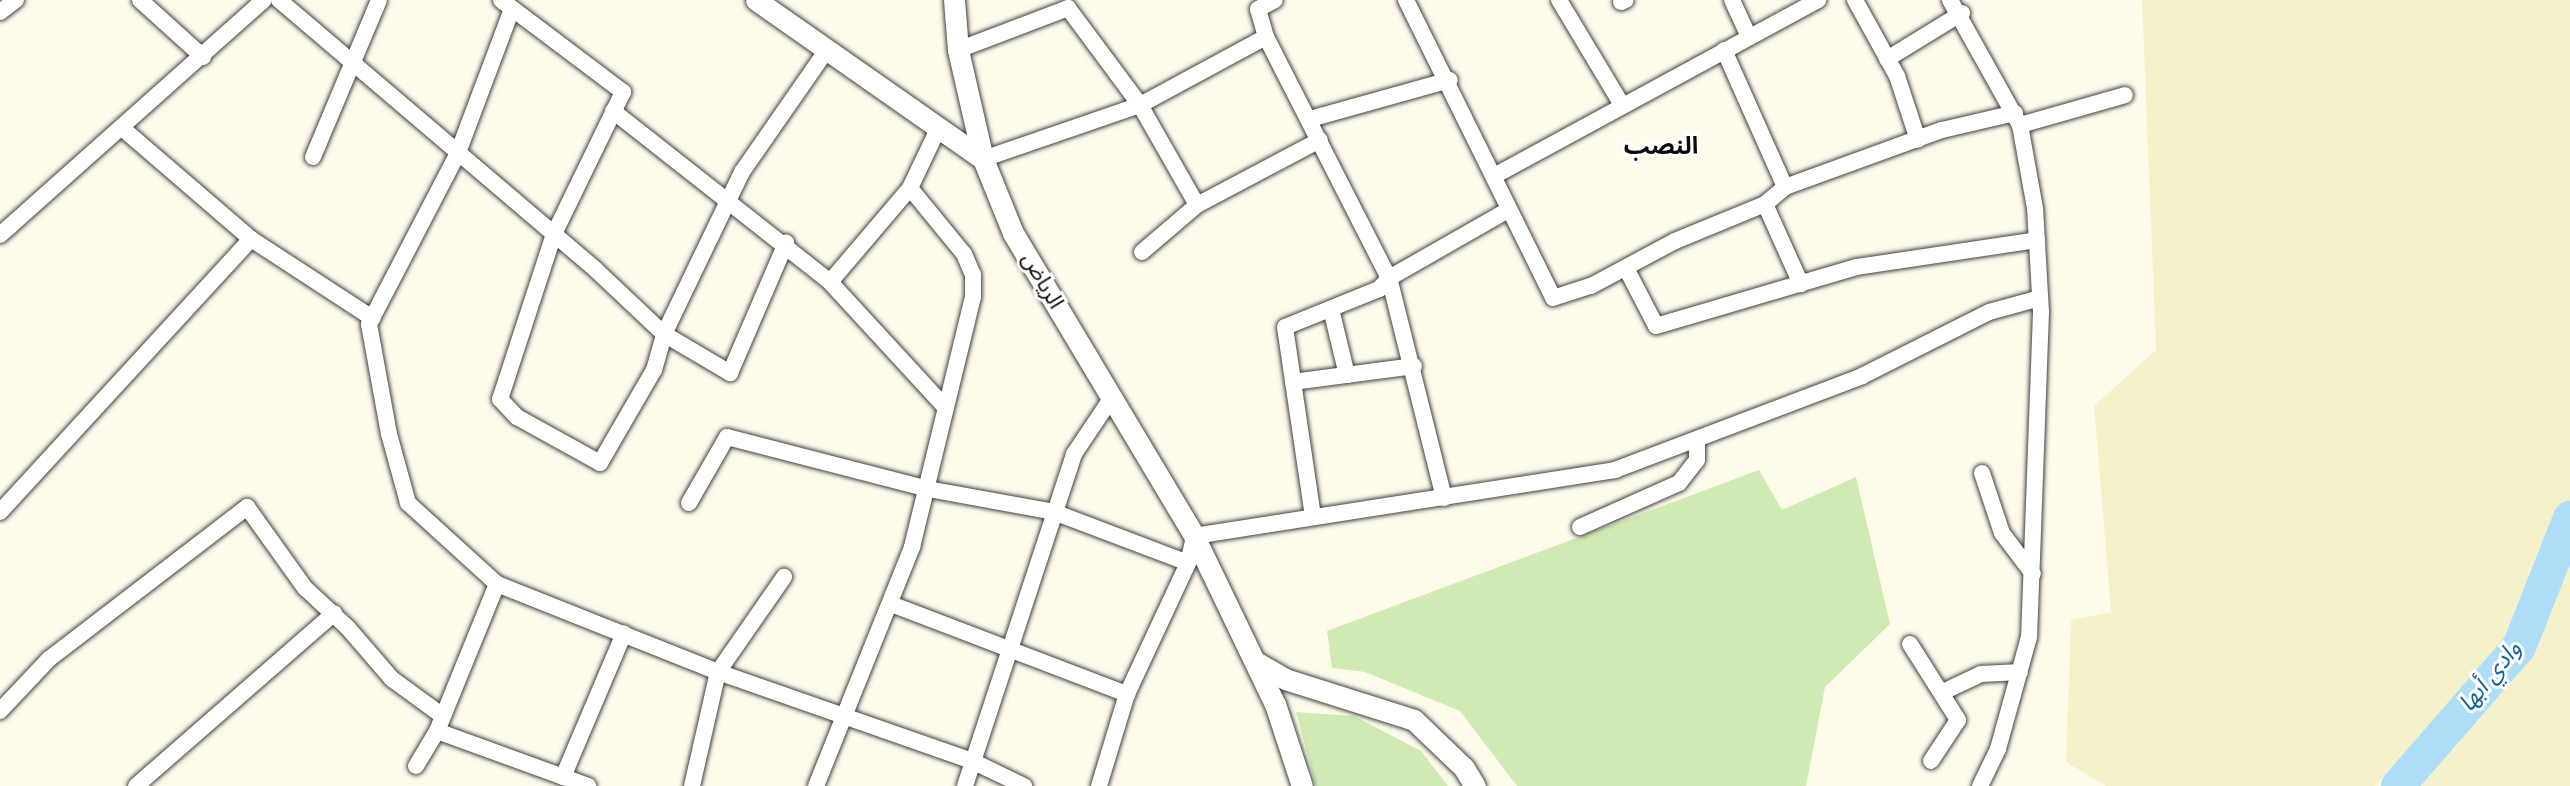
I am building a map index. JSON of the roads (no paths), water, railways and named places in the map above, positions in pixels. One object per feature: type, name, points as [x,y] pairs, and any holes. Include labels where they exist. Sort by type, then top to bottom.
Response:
[{"type":"street","points":[[0,12],[16,0]]},
{"type":"street","points":[[140,0],[203,57]]},
{"type":"street","points":[[0,235],[203,57],[264,0]]},
{"type":"street","points":[[279,0],[554,234],[664,334],[730,374],[786,243]]},
{"type":"street","points":[[313,158],[379,0]]},
{"type":"street","points":[[756,0],[983,159],[1140,105],[1266,37]]},
{"type":"street","name":"الرياض","points":[[954,0],[958,50],[983,159],[1013,233],[1194,536],[1256,662],[1300,779]]},
{"type":"street","points":[[1275,0],[1258,9],[1266,37],[1310,119],[1389,278],[1414,366],[1444,498]]},
{"type":"street","points":[[1406,0],[1450,80],[1508,210],[1553,298],[1627,270],[1675,241],[1765,204],[1785,187],[1918,140],[2125,95]]},
{"type":"street","points":[[1559,0],[1622,105]]},
{"type":"street","points":[[1732,0],[1749,37]]},
{"type":"street","points":[[1494,176],[1818,0]]},
{"type":"street","points":[[1855,0],[1887,59],[1918,140]]},
{"type":"street","points":[[1950,0],[1962,13],[2018,119],[2037,240],[2040,298],[2033,574],[2029,637],[1998,749],[1980,786]]},
{"type":"street","points":[[826,51],[728,200],[664,334],[650,378],[600,463],[517,417],[500,399],[554,234],[622,92],[506,4],[458,153],[372,318],[389,434],[408,503],[497,584],[718,672],[972,761],[1024,786]]},
{"type":"street","points":[[958,50],[1068,8],[1140,105],[1197,205]]},
{"type":"street","points":[[1887,59],[1962,13]]},
{"type":"street","points":[[1724,50],[1785,187]]},
{"type":"street","points":[[1310,119],[1450,80]]},
{"type":"street","points":[[613,111],[786,243],[830,282],[946,408]]},
{"type":"street","points":[[830,282],[910,188],[939,127]]},
{"type":"street","points":[[122,128],[251,239],[372,318]]},
{"type":"street","points":[[1142,252],[1197,205],[1320,140]]},
{"type":"street","points":[[816,786],[842,715],[891,604],[928,489],[973,296],[973,275],[964,254],[910,188]]},
{"type":"street","points":[[1765,204],[1801,284]]},
{"type":"street","points":[[1313,516],[1285,327],[1379,289],[1389,278],[1508,210]]},
{"type":"street","points":[[0,512],[251,239]]},
{"type":"street","points":[[1627,270],[1656,326],[1857,267],[2037,240]]},
{"type":"street","points":[[1099,786],[1127,694],[1188,563],[1194,536],[1615,470],[1697,442],[1862,376],[1989,312],[2040,298]]},
{"type":"street","points":[[1331,309],[1347,375]]},
{"type":"street","points":[[1293,382],[1414,366]]},
{"type":"street","points":[[965,786],[1074,454],[1111,399]]},
{"type":"street","points":[[689,503],[726,437],[928,489],[1054,512],[1188,563]]},
{"type":"street","points":[[1580,527],[1679,483],[1697,460],[1697,442]]},
{"type":"street","points":[[1982,473],[2002,533],[2033,574]]},
{"type":"street","points":[[0,711],[49,659],[247,507],[304,588],[334,613],[392,679],[440,714]]},
{"type":"street","points":[[692,786],[718,672],[784,577]]},
{"type":"street","points":[[416,766],[436,731],[440,714],[497,584]]},
{"type":"street","points":[[891,604],[1010,652],[1127,694]]},
{"type":"street","points":[[136,786],[334,613]]},
{"type":"street","points":[[563,777],[624,633]]},
{"type":"street","points":[[1910,644],[1943,692],[1958,720],[1931,761]]},
{"type":"street","points":[[1256,662],[1285,679],[1414,720],[1464,768],[1475,786]]},
{"type":"street","points":[[1943,692],[1981,674],[2020,672]]},
{"type":"street","points":[[436,731],[588,786]]},
{"type":"waterway","name":"وادي أبها","points":[[2398,786],[2519,647],[2570,518]]},
{"type":"district","name":"النصب","points":[[1661,148]]}]
